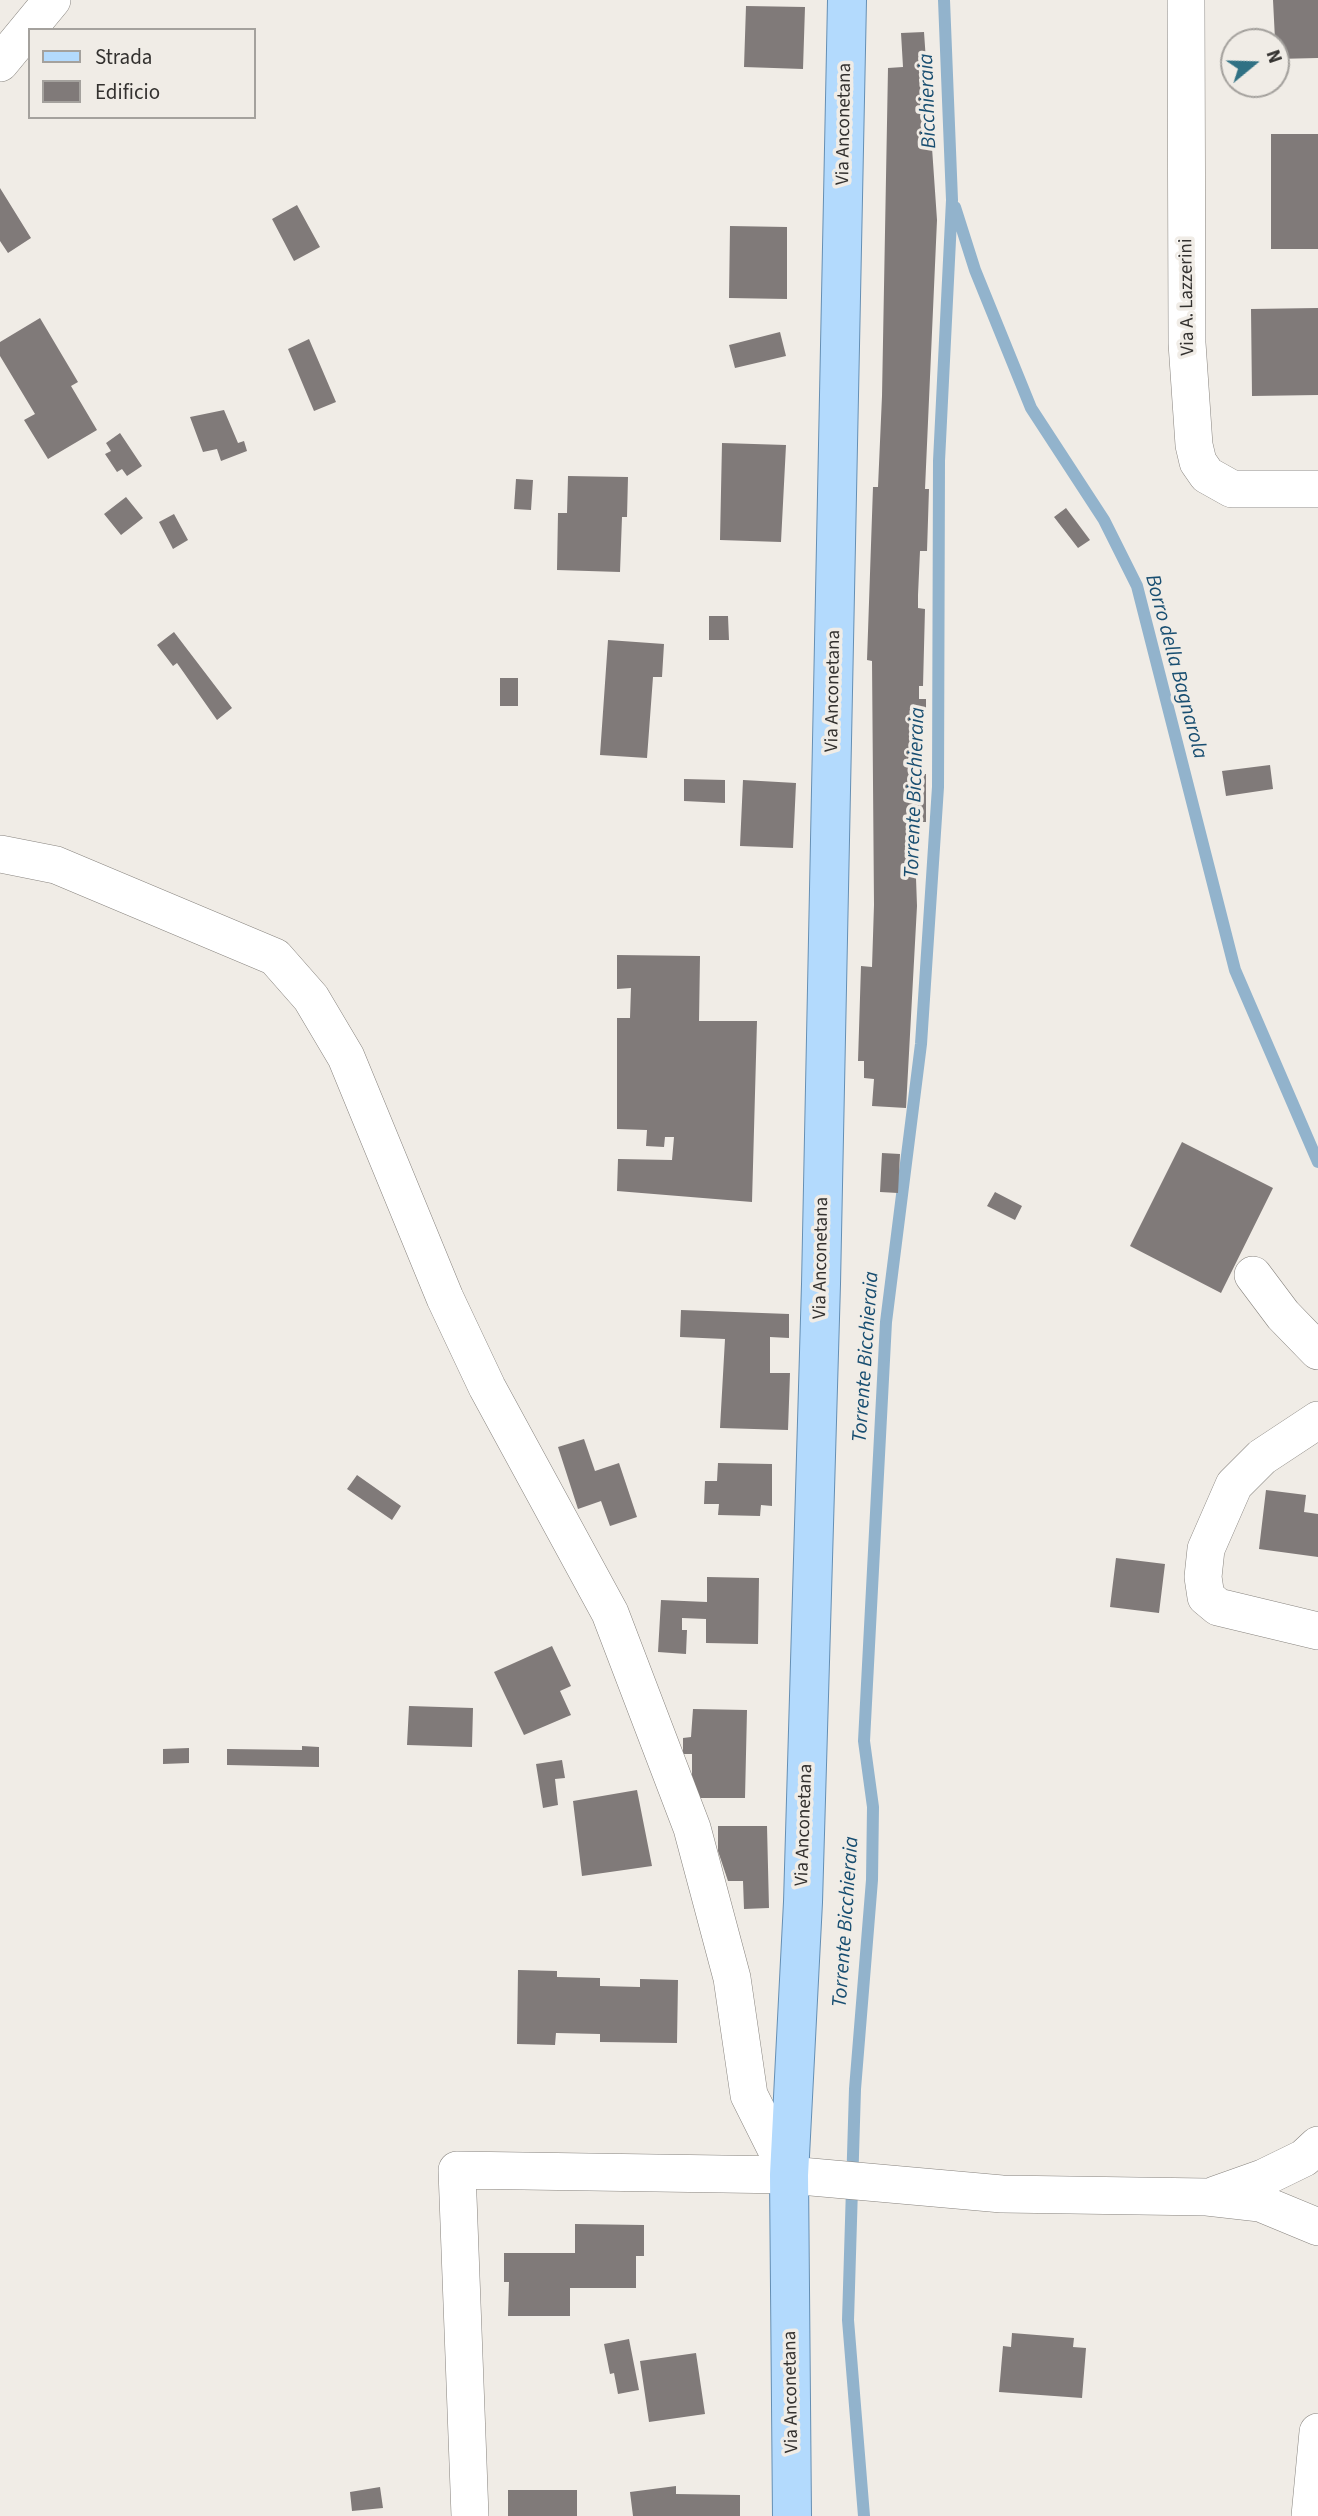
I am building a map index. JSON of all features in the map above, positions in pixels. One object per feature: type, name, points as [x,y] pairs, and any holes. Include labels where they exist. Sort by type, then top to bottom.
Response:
[{"type":"main road","name":"Via Anconetana","points":[[792,2516],[789,2175],[803,1902],[821,1284],[847,0]]},
{"type":"street","points":[[29,28],[52,0]]},
{"type":"street","name":"Via A. Lazzerini","points":[[1186,0],[1187,343],[1194,445],[1198,462],[1213,479],[1232,489],[1318,489]]},
{"type":"street","points":[[0,64],[28,30]]},
{"type":"street","points":[[0,854],[56,865],[275,957],[311,998],[346,1057],[439,1285],[487,1387],[610,1613],[692,1828],[732,1978],[749,2095],[789,2175]]},
{"type":"street","points":[[1253,1275],[1283,1315],[1318,1352]]},
{"type":"street","points":[[1318,1420],[1262,1457],[1234,1485],[1206,1549],[1203,1577],[1206,1597],[1218,1607],[1318,1631]]},
{"type":"street","points":[[1207,2197],[1263,2178],[1304,2158],[1318,2145]]},
{"type":"street","points":[[470,2516],[457,2170],[789,2175],[1002,2194],[1207,2197],[1260,2203],[1318,2227]]},
{"type":"street","points":[[1310,2516],[1318,2432]]},
{"type":"building","points":[[1273,0],[1318,0],[1318,58],[1290,59],[1290,28],[1274,28]]},
{"type":"building","points":[[746,6],[805,7],[803,69],[744,67]]},
{"type":"building","points":[[924,32],[937,220],[925,489],[929,489],[927,551],[920,551],[918,595],[918,608],[925,609],[923,686],[919,686],[919,699],[926,699],[926,716],[916,717],[916,774],[926,774],[926,822],[914,822],[917,906],[906,1108],[872,1106],[874,1079],[864,1078],[864,1061],[858,1061],[861,966],[872,967],[874,905],[872,661],[867,660],[873,487],[878,487],[882,396],[888,68],[903,67],[901,33]]},
{"type":"building","points":[[1271,134],[1318,134],[1318,249],[1271,249]]},
{"type":"building","points":[[0,188],[31,238],[8,253],[0,241]]},
{"type":"building","points":[[297,205],[320,247],[294,261],[272,219]]},
{"type":"building","points":[[730,226],[787,227],[787,299],[729,298]]},
{"type":"building","points":[[1318,308],[1318,395],[1252,396],[1251,309]]},
{"type":"building","points":[[40,318],[78,382],[71,386],[97,430],[48,459],[24,420],[35,414],[0,356],[0,342]]},
{"type":"building","points":[[780,332],[786,356],[735,368],[729,345]]},
{"type":"building","points":[[309,339],[336,402],[314,411],[288,349]]},
{"type":"building","points":[[224,410],[238,443],[244,441],[247,451],[221,461],[217,449],[203,452],[190,417]]},
{"type":"building","points":[[120,433],[142,466],[127,476],[122,469],[117,472],[105,454],[111,451],[106,443]]},
{"type":"building","points":[[722,443],[786,445],[781,542],[720,540]]},
{"type":"building","points":[[568,476],[628,477],[627,517],[622,517],[620,572],[557,570],[558,513],[567,513]]},
{"type":"building","points":[[516,479],[533,480],[531,510],[514,509]]},
{"type":"building","points":[[126,497],[143,518],[121,535],[104,514]]},
{"type":"building","points":[[1066,508],[1090,540],[1078,548],[1054,517]]},
{"type":"building","points":[[174,514],[188,540],[173,549],[159,522]]},
{"type":"building","points":[[709,616],[728,616],[729,640],[709,640]]},
{"type":"building","points":[[174,632],[232,708],[217,720],[177,663],[173,666],[157,645]]},
{"type":"building","points":[[608,640],[664,644],[662,677],[653,677],[647,758],[600,755]]},
{"type":"building","points":[[500,678],[518,678],[518,706],[500,706]]},
{"type":"building","points":[[1270,765],[1273,789],[1226,796],[1222,771]]},
{"type":"building","points":[[684,779],[725,780],[725,803],[684,801]]},
{"type":"building","points":[[743,780],[796,783],[793,848],[740,846]]},
{"type":"building","points":[[617,955],[700,956],[699,1021],[757,1021],[752,1202],[617,1191],[618,1159],[672,1160],[674,1137],[665,1137],[664,1147],[646,1146],[647,1130],[617,1129],[617,1018],[630,1018],[631,988],[617,989]]},
{"type":"building","points":[[1182,1142],[1273,1188],[1221,1293],[1130,1246]]},
{"type":"building","points":[[882,1153],[900,1154],[898,1193],[880,1192]]},
{"type":"building","points":[[995,1192],[1022,1206],[1015,1220],[987,1206]]},
{"type":"building","points":[[681,1310],[789,1314],[789,1338],[770,1337],[770,1373],[790,1373],[788,1430],[720,1428],[725,1339],[680,1337]]},
{"type":"building","points":[[584,1439],[595,1471],[619,1463],[637,1517],[610,1526],[601,1501],[578,1509],[558,1447]]},
{"type":"building","points":[[718,1463],[772,1464],[772,1506],[761,1505],[760,1516],[718,1515],[719,1504],[704,1504],[705,1481],[717,1481]]},
{"type":"building","points":[[357,1475],[401,1506],[392,1520],[347,1489]]},
{"type":"building","points":[[1266,1490],[1306,1495],[1304,1512],[1318,1514],[1318,1557],[1259,1549]]},
{"type":"building","points":[[1116,1558],[1165,1564],[1159,1613],[1110,1607]]},
{"type":"building","points":[[707,1577],[759,1578],[758,1644],[706,1643],[706,1619],[682,1618],[682,1630],[687,1630],[686,1654],[658,1652],[661,1600],[707,1602]]},
{"type":"building","points":[[552,1646],[571,1686],[560,1691],[571,1715],[524,1735],[494,1672]]},
{"type":"building","points":[[409,1706],[473,1708],[472,1747],[407,1745]]},
{"type":"building","points":[[693,1709],[747,1710],[745,1798],[699,1798],[692,1776],[692,1754],[683,1754],[683,1738],[691,1737]]},
{"type":"building","points":[[302,1746],[319,1747],[319,1767],[227,1765],[227,1749],[302,1750]]},
{"type":"building","points":[[189,1748],[189,1763],[163,1764],[163,1749]]},
{"type":"building","points":[[562,1760],[565,1778],[555,1779],[558,1805],[543,1808],[536,1764]]},
{"type":"building","points":[[637,1790],[652,1866],[582,1876],[573,1801]]},
{"type":"building","points":[[718,1826],[767,1826],[769,1908],[744,1909],[743,1881],[728,1881],[718,1851]]},
{"type":"building","points":[[518,1970],[557,1971],[557,1977],[600,1978],[600,1986],[640,1987],[640,1979],[678,1980],[677,2043],[600,2042],[600,2034],[556,2033],[555,2045],[517,2044]]},
{"type":"building","points":[[575,2224],[644,2225],[644,2256],[636,2256],[636,2288],[570,2288],[570,2316],[508,2316],[509,2282],[504,2282],[504,2253],[575,2253]]},
{"type":"building","points":[[1012,2333],[1074,2338],[1073,2347],[1086,2348],[1082,2398],[999,2392],[1003,2346],[1011,2347]]},
{"type":"building","points":[[629,2339],[639,2390],[618,2394],[614,2373],[610,2374],[604,2344]]},
{"type":"building","points":[[696,2353],[705,2414],[649,2422],[640,2361]]},
{"type":"building","points":[[676,2486],[676,2494],[740,2495],[740,2516],[633,2516],[630,2492]]},
{"type":"building","points":[[380,2487],[383,2508],[352,2511],[350,2492]]},
{"type":"building","points":[[508,2490],[577,2490],[577,2516],[508,2516]]},
{"type":"waterway","name":"Torrente Bicchieraia","points":[[864,2516],[848,2320],[855,2089],[872,1880],[873,1807],[864,1741],[886,1322],[921,1044],[938,787],[939,461],[952,200],[944,0]]},
{"type":"waterway","name":"Borro della Bagnarola","points":[[955,207],[975,270],[1031,408],[1104,520],[1137,586],[1235,970],[1318,1162]]},
{"type":"water label","name":"Bicchieraia","points":[[929,101]]}]
